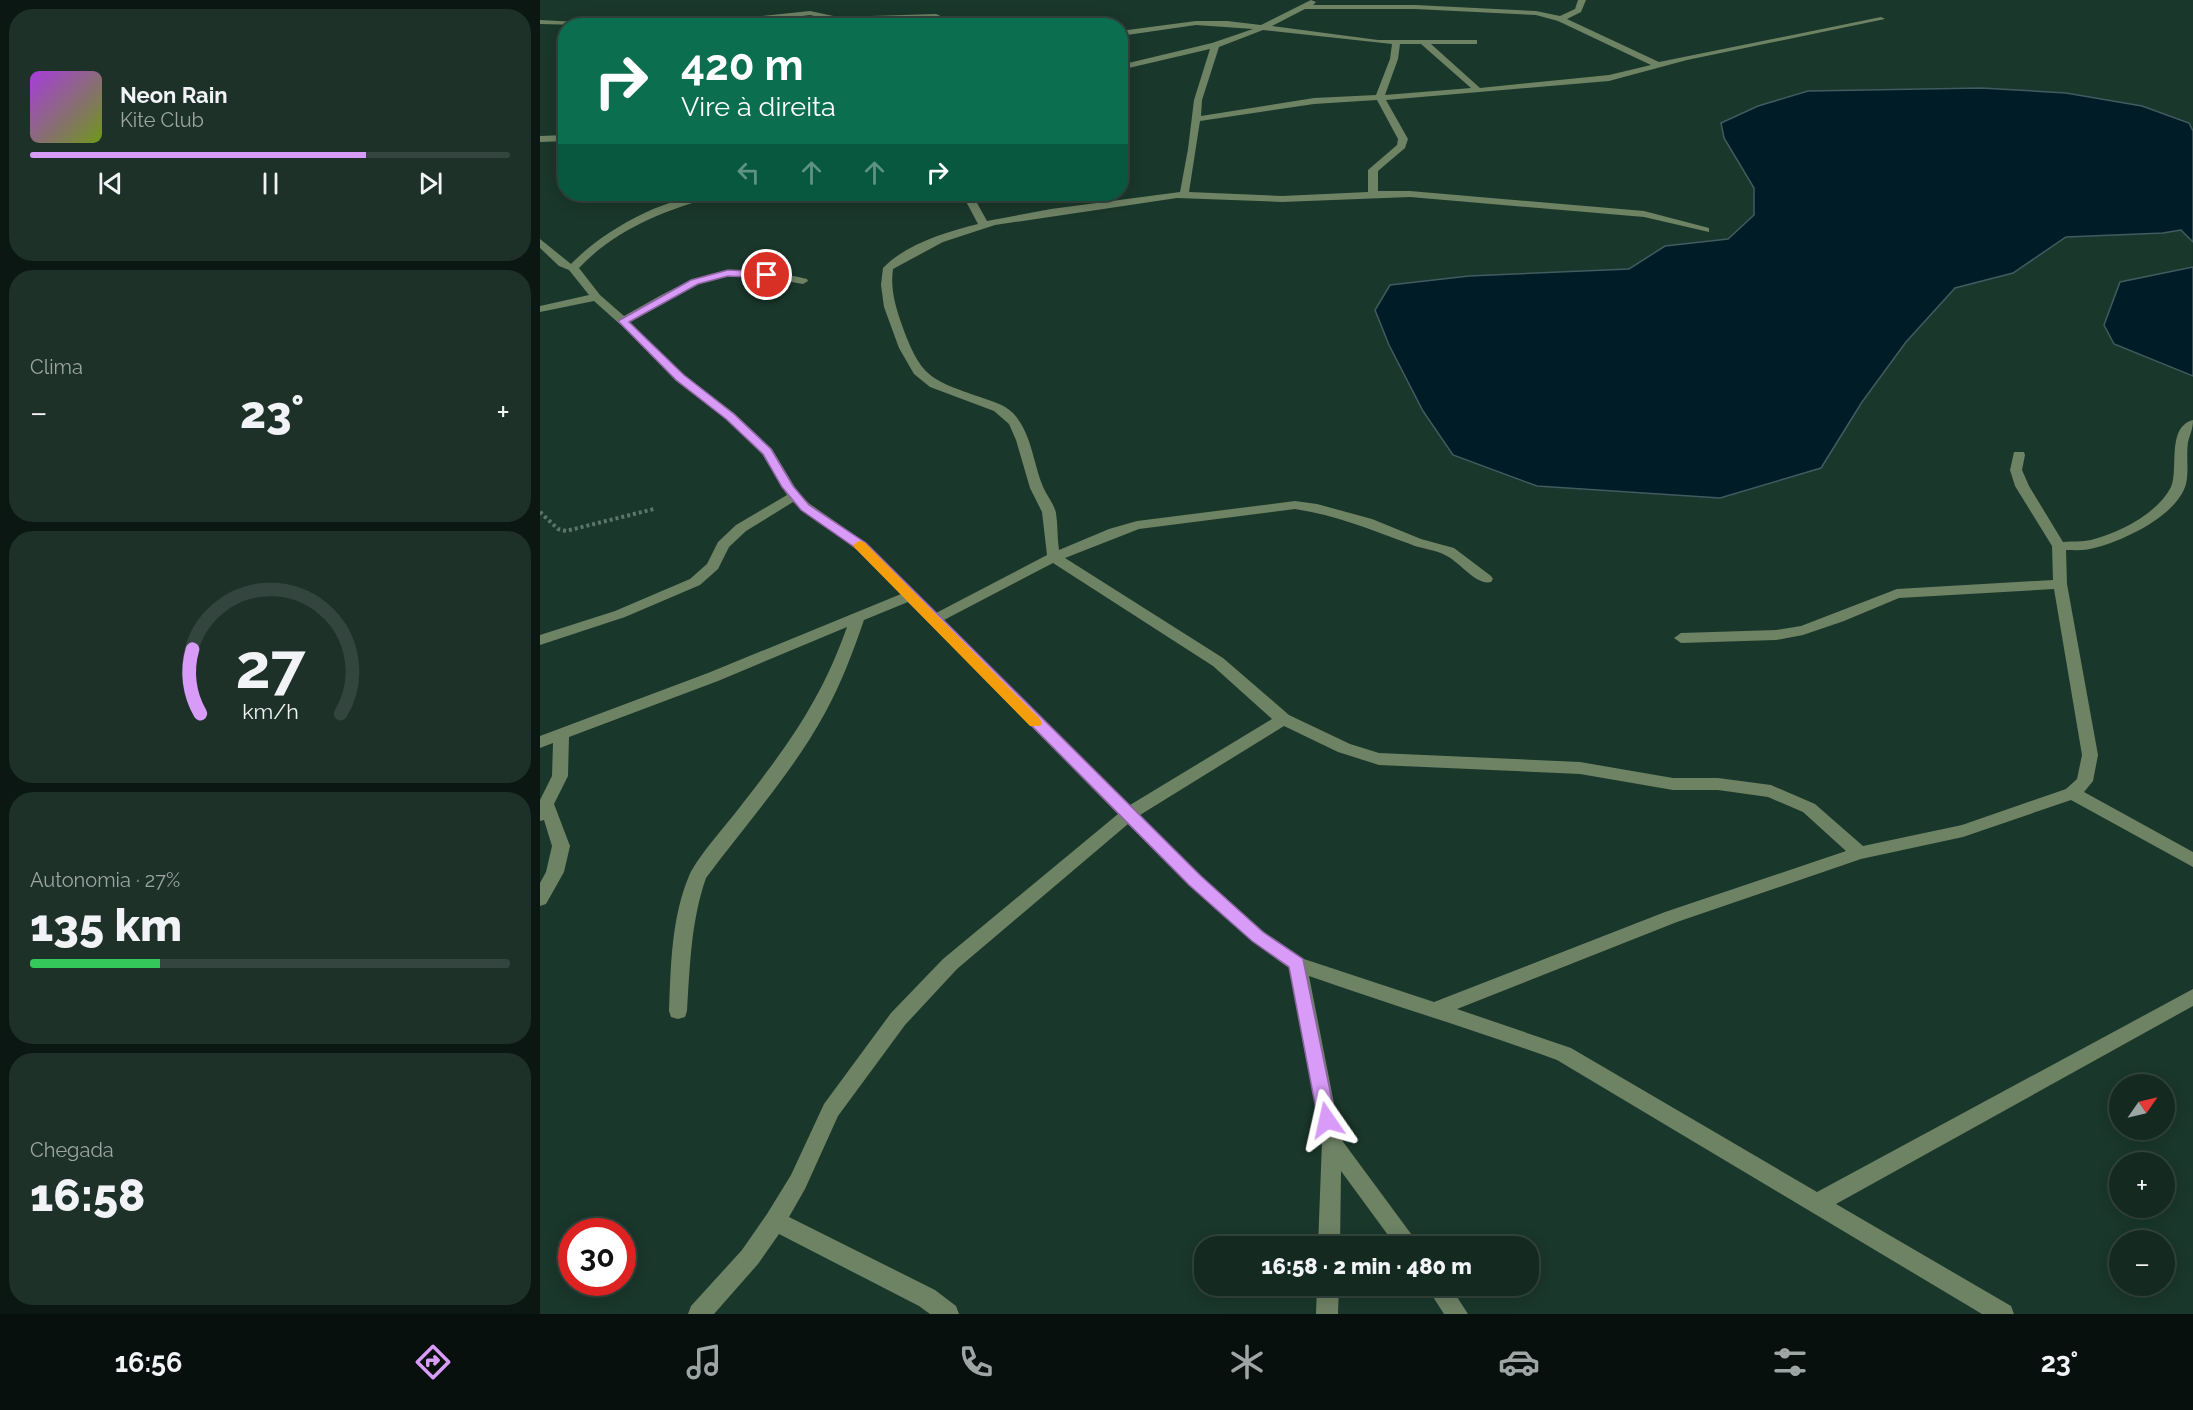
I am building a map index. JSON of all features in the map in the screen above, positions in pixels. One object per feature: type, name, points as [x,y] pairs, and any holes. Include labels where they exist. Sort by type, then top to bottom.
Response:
[{"type":"street","points":[[1128,66],[1215,45],[1263,27],[1317,0]]},
{"type":"street","points":[[1406,0],[1415,7]]},
{"type":"street","points":[[1561,19],[1578,10],[1582,0]]},
{"type":"street","points":[[1304,7],[1415,7],[1536,14],[1561,19],[1658,65]]},
{"type":"street","points":[[781,18],[816,13],[834,18]]},
{"type":"street","points":[[860,18],[925,15],[941,18]]},
{"type":"street","points":[[1197,119],[1314,101],[1479,91],[1609,78],[1658,65],[1881,19]]},
{"type":"street","points":[[540,22],[558,23]]},
{"type":"street","points":[[1128,33],[1196,23],[1227,23],[1396,43],[1474,42]]},
{"type":"street","points":[[1373,193],[1371,182],[1373,170],[1402,146],[1403,139],[1380,97],[1385,78],[1396,58],[1396,43]]},
{"type":"street","points":[[1424,43],[1479,91]]},
{"type":"street","points":[[1184,195],[1199,94],[1215,45]]},
{"type":"street","points":[[540,139],[558,138]]},
{"type":"street","points":[[1705,230],[1644,214],[1410,194],[1373,193],[1297,199],[1239,199],[1184,195],[983,224],[905,255],[888,268],[885,286],[909,361],[921,378],[934,386],[999,408],[1010,417],[1021,435],[1036,486],[1049,510],[1049,540],[1054,557],[1218,662],[1242,681],[1263,706],[1283,719],[1344,748],[1379,759],[1580,768],[1673,784],[1718,784],[1770,791],[1809,808],[1860,853]]},
{"type":"street","points":[[573,268],[585,254],[641,220],[678,201]]},
{"type":"street","points":[[971,201],[983,224]]},
{"type":"street","points":[[540,242],[562,264],[573,268],[596,297],[680,378],[730,416],[767,452],[794,496],[805,507],[861,546],[1195,881],[1258,937],[1297,964],[1388,996],[1487,1026],[1564,1054],[2003,1314]]},
{"type":"street","points":[[623,321],[695,282],[711,276],[728,273],[803,280]]},
{"type":"street","points":[[540,309],[596,297]]},
{"type":"street","points":[[2059,546],[2090,545],[2114,537],[2146,520],[2169,501],[2179,484],[2182,439],[2193,424]]},
{"type":"street","points":[[1434,1010],[1671,917],[1860,853],[1963,831],[2072,793],[2085,780],[2091,755],[2060,584],[2059,546],[2022,486],[2016,470],[2019,455]]},
{"type":"street","points":[[540,640],[621,614],[695,582],[713,566],[723,545],[741,528],[794,496]]},
{"type":"street","points":[[933,620],[1054,557],[1114,532],[1137,525],[1295,505],[1317,508],[1367,522],[1416,542],[1449,551],[1465,561],[1485,579]]},
{"type":"street","points":[[1681,638],[1776,635],[1803,630],[1897,594],[2060,584]]},
{"type":"street","points":[[540,742],[713,677],[909,596]]},
{"type":"street","points":[[678,1011],[682,940],[689,901],[698,874],[791,753],[817,712],[843,657],[858,616]]},
{"type":"street","points":[[699,1314],[750,1257],[775,1221],[798,1182],[831,1110],[898,1019],[950,964],[1129,814],[1283,719]]},
{"type":"street","points":[[540,899],[555,872],[561,846],[542,805],[560,776],[561,735]]},
{"type":"street","points":[[2072,793],[2193,860]]},
{"type":"street","points":[[1297,964],[1332,1142],[1329,1236]]},
{"type":"street","points":[[1816,1204],[2193,996]]},
{"type":"street","points":[[1332,1142],[1402,1236]]},
{"type":"street","points":[[775,1221],[927,1298],[948,1314]]},
{"type":"street","points":[[1327,1314],[1328,1296]]},
{"type":"street","points":[[1444,1296],[1457,1314]]},
{"type":"path","points":[[540,512],[558,529],[566,531],[654,509]]},
{"type":"water","points":[[1981,88],[2066,93],[2142,106],[2189,123],[2193,131],[2193,242],[2181,230],[2163,233],[2066,237],[2013,273],[1955,288],[1906,342],[1862,402],[1821,468],[1720,498],[1537,486],[1453,455],[1423,411],[1389,345],[1375,310],[1390,285],[1469,276],[1629,269],[1665,246],[1728,239],[1754,215],[1754,188],[1724,138],[1721,123],[1758,106],[1808,91]]},
{"type":"water","points":[[2193,267],[2193,376],[2114,344],[2104,325],[2120,282]]},
{"type":"slow traffic","points":[[859,545],[1035,723]]},
{"type":"route","points":[[767,275],[728,273],[711,276],[695,282],[623,321],[680,378],[730,416],[767,452],[781,471],[794,496],[805,507],[861,546],[1195,881],[1258,937],[1297,964],[1327,1120]]}]
